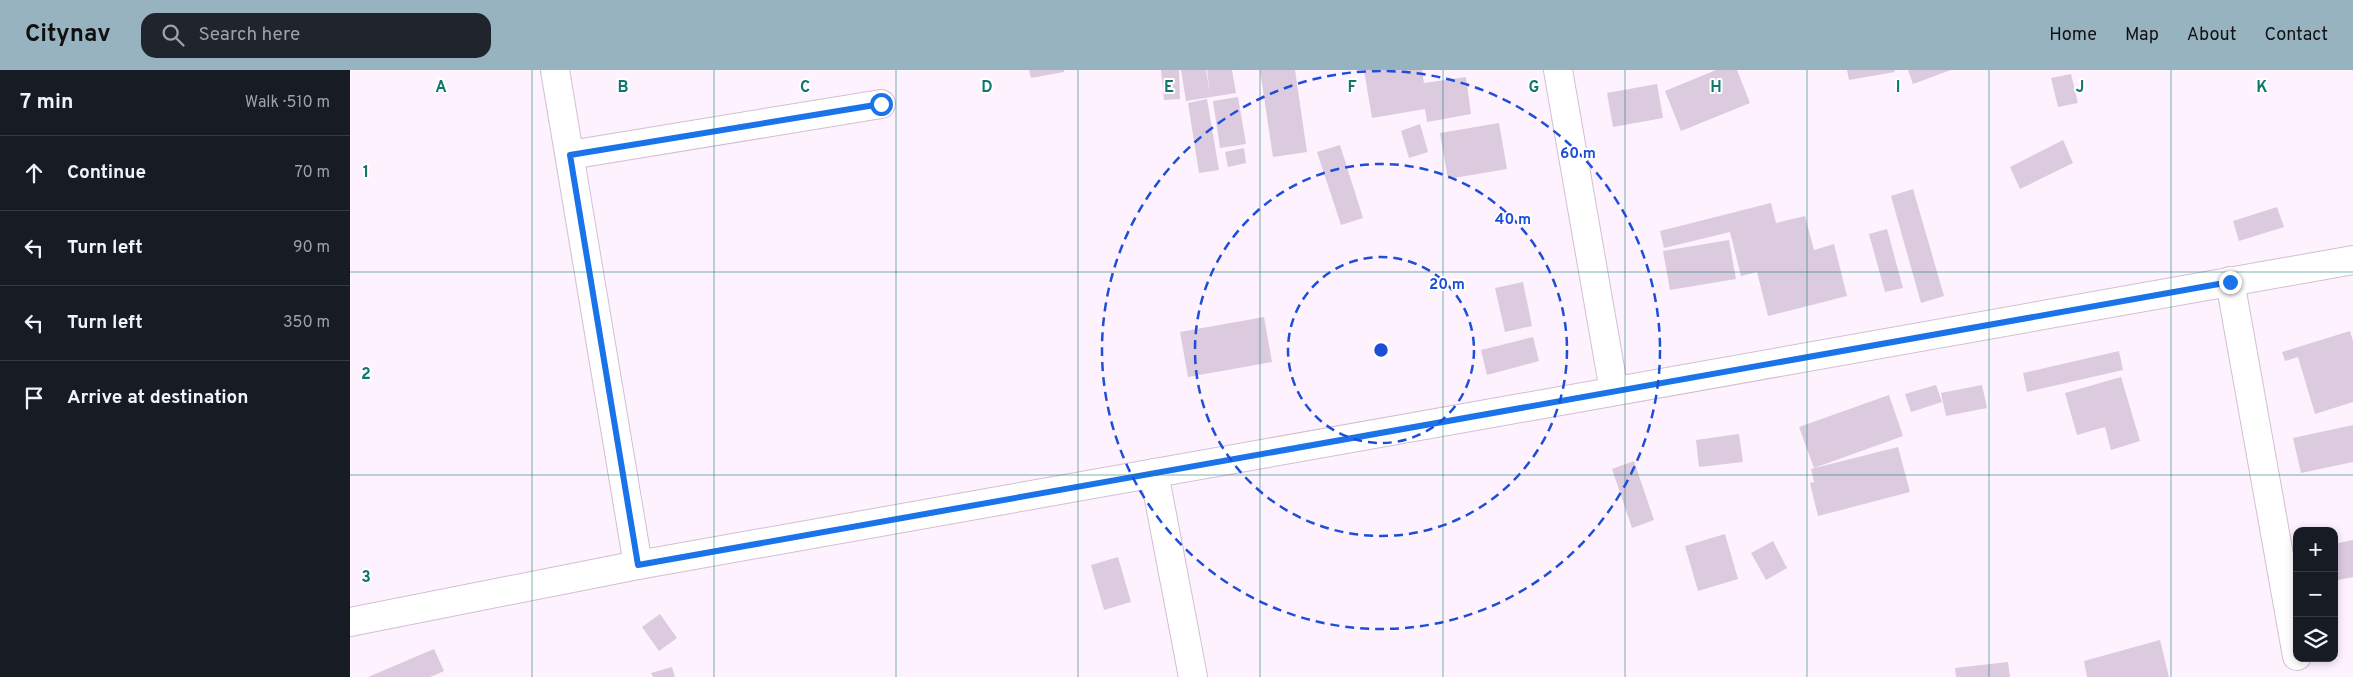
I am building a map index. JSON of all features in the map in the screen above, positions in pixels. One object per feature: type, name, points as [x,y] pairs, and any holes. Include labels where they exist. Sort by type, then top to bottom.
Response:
[{"type":"street","points":[[555,70],[638,565]]},
{"type":"street","points":[[1558,70],[1614,391]]},
{"type":"street","points":[[570,155],[881,104]]},
{"type":"street","points":[[350,622],[638,565],[2353,260]]},
{"type":"street","points":[[2230,282],[2293,635]]},
{"type":"street","points":[[1154,473],[1192,677]]},
{"type":"street","points":[[2298,662],[2300,677]]},
{"type":"building","points":[[1029,70],[1064,70],[1064,72],[1031,78]]},
{"type":"building","points":[[1161,70],[1179,70],[1180,99],[1164,100]]},
{"type":"building","points":[[1181,70],[1206,70],[1210,95],[1207,70],[1232,70],[1236,93],[1186,101]]},
{"type":"building","points":[[1260,70],[1295,70],[1307,152],[1273,157]]},
{"type":"building","points":[[1364,70],[1422,70],[1424,83],[1466,77],[1471,114],[1427,122],[1425,109],[1372,118]]},
{"type":"building","points":[[1716,70],[1737,70],[1750,103],[1681,131],[1665,91]]},
{"type":"building","points":[[1847,70],[1894,70],[1895,72],[1849,80]]},
{"type":"building","points":[[1908,70],[1951,70],[1913,84]]},
{"type":"building","points":[[2071,74],[2078,103],[2058,107],[2051,78]]},
{"type":"building","points":[[1657,84],[1663,118],[1613,127],[1607,93]]},
{"type":"building","points":[[1238,97],[1246,144],[1220,148],[1213,101]]},
{"type":"building","points":[[1207,99],[1219,170],[1199,173],[1188,103]]},
{"type":"building","points":[[1499,123],[1507,169],[1448,179],[1440,133]]},
{"type":"building","points":[[1420,124],[1428,152],[1409,158],[1401,131]]},
{"type":"building","points":[[2063,140],[2073,163],[2020,189],[2010,167]]},
{"type":"building","points":[[1340,145],[1363,218],[1341,225],[1317,152]]},
{"type":"building","points":[[1244,148],[1246,163],[1228,167],[1225,152]]},
{"type":"building","points":[[1913,189],[1944,296],[1921,303],[1891,196]]},
{"type":"building","points":[[1771,203],[1776,223],[1805,216],[1814,250],[1834,244],[1847,296],[1768,316],[1757,272],[1741,276],[1730,232],[1664,248],[1660,231]]},
{"type":"building","points":[[2277,207],[2284,227],[2239,241],[2233,221]]},
{"type":"building","points":[[1887,229],[1903,288],[1885,292],[1869,234]]},
{"type":"building","points":[[1729,240],[1736,279],[1670,290],[1663,251]]},
{"type":"building","points":[[1523,282],[1532,326],[1505,332],[1495,288]]},
{"type":"building","points":[[1264,317],[1272,362],[1188,377],[1180,332]]},
{"type":"building","points":[[2350,331],[2353,341],[2353,402],[2315,414],[2298,357],[2285,361],[2282,352]]},
{"type":"building","points":[[1533,337],[1539,361],[1487,375],[1481,350]]},
{"type":"building","points":[[2119,351],[2123,370],[2027,392],[2023,373]]},
{"type":"building","points":[[2121,377],[2140,441],[2111,450],[2105,427],[2077,435],[2065,393]]},
{"type":"building","points":[[1936,385],[1942,402],[1911,412],[1905,394]]},
{"type":"building","points":[[1982,385],[1987,408],[1946,416],[1941,393]]},
{"type":"building","points":[[1889,395],[1903,436],[1814,468],[1799,427]]},
{"type":"building","points":[[2353,425],[2353,462],[2301,473],[2293,438]]},
{"type":"building","points":[[1739,434],[1743,462],[1699,467],[1696,440]]},
{"type":"building","points":[[1898,447],[1910,492],[1818,516],[1810,483],[1814,482],[1811,469]]},
{"type":"building","points":[[1634,461],[1654,520],[1632,528],[1612,469]]},
{"type":"building","points":[[1725,534],[1738,579],[1698,591],[1685,546]]},
{"type":"building","points":[[2353,540],[2353,577],[2338,580],[2338,543]]},
{"type":"building","points":[[1773,541],[1787,568],[1766,580],[1751,553]]},
{"type":"building","points":[[1118,557],[1131,602],[1104,610],[1091,565]]},
{"type":"building","points":[[660,614],[677,638],[659,651],[642,627]]},
{"type":"building","points":[[2160,640],[2169,677],[2087,677],[2084,661]]},
{"type":"building","points":[[434,649],[444,671],[430,677],[368,677]]},
{"type":"building","points":[[2008,662],[2010,677],[1956,677],[1955,668]]},
{"type":"building","points":[[672,667],[675,677],[653,677],[651,673]]},
{"type":"route","points":[[881,104],[570,155],[638,565],[2230,282]]}]
